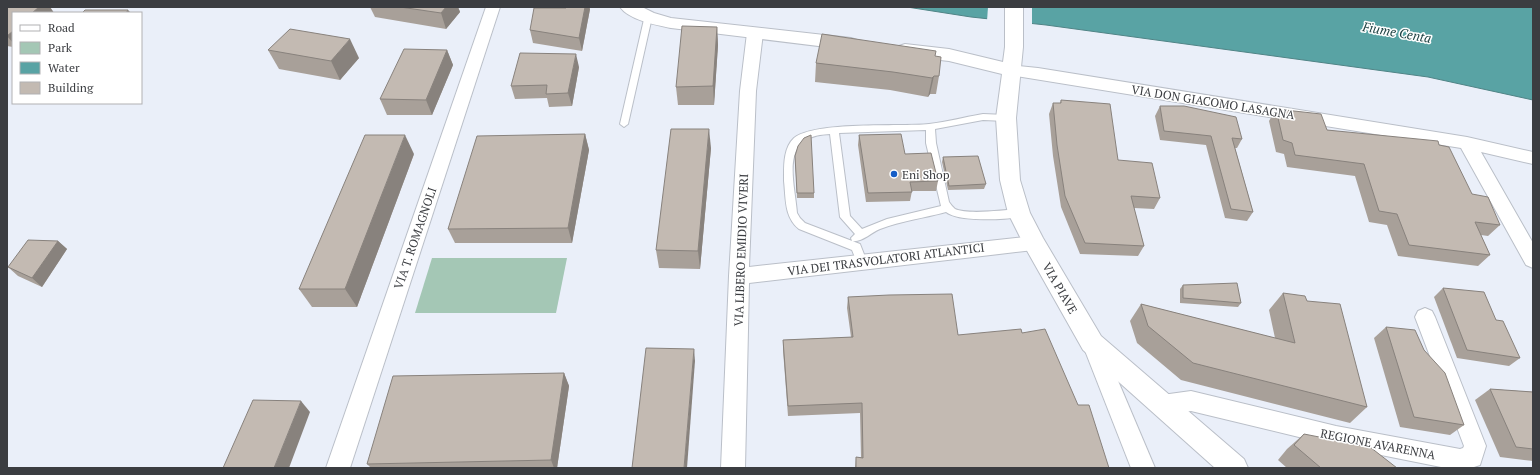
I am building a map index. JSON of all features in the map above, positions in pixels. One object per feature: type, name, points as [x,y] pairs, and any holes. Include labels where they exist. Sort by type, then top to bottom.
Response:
[{"type":"main road","points":[[629,7],[648,17],[670,23],[949,55],[1010,70]]},
{"type":"main road","name":"VIA PIAVE","points":[[1014,7],[1014,47],[1010,70],[1006,118],[1010,180],[1019,213],[1034,244],[1092,343],[1235,468]]},
{"type":"street","name":"VIA T. ROMAGNOLI","points":[[338,468],[493,7]]},
{"type":"street","name":"VIA LIBERO EMIDIO VIVERI","points":[[734,468],[739,276],[748,91],[755,33]]},
{"type":"street","name":"VIA DON GIACOMO LASAGNA","points":[[1010,70],[1038,73],[1467,143],[1533,158]]},
{"type":"street","points":[[1467,143],[1533,260]]},
{"type":"street","name":"VIA DEI TRASVOLATORI ATLANTICI","points":[[739,276],[859,255],[1034,244]]},
{"type":"street","name":"REGIONE AVARENNA","points":[[1162,405],[1191,401],[1336,436],[1460,460],[1472,457],[1475,446],[1425,317]]},
{"type":"street","points":[[1092,343],[1143,468]]},
{"type":"lane","points":[[624,124],[648,17]]},
{"type":"lane","points":[[859,255],[802,226],[792,213],[789,159],[792,149],[798,140],[803,136],[819,131],[930,127],[983,117],[1006,118]]},
{"type":"lane","points":[[930,127],[931,143],[944,203],[947,208],[953,212],[974,215],[1019,213]]},
{"type":"lane","points":[[834,130],[845,217],[861,234]]},
{"type":"lane","points":[[859,255],[854,242],[856,237],[861,234],[881,225],[930,214],[947,208]]},
{"type":"green space","points":[[432,258],[567,258],[556,313],[415,313]]},
{"type":"water","name":"Fiume Centa","points":[[907,7],[1533,7],[1533,100],[1428,77],[1046,25],[971,17]]},
{"type":"pier","points":[[988,7],[1032,7],[1032,25],[987,21]]},
{"type":"building","points":[[7,7],[39,7],[33,12],[12,12],[12,32],[7,36]]},
{"type":"building","points":[[400,7],[446,7],[441,13]]},
{"type":"building","points":[[585,7],[579,38],[530,30],[534,8]]},
{"type":"building","points":[[85,10],[128,10],[127,12],[83,12]]},
{"type":"building","points":[[682,26],[717,27],[713,86],[676,87]]},
{"type":"building","points":[[290,29],[350,39],[331,61],[268,50]]},
{"type":"building","points":[[822,34],[936,51],[935,56],[941,57],[939,76],[934,76],[932,78],[816,63]]},
{"type":"building","points":[[404,49],[447,50],[426,100],[380,99]]},
{"type":"building","points":[[520,53],[576,54],[568,93],[546,94],[547,85],[511,86]]},
{"type":"building","points":[[1061,100],[1110,104],[1118,160],[1152,163],[1160,198],[1131,196],[1144,246],[1085,243],[1065,196],[1057,145],[1053,103],[1061,103]]},
{"type":"building","points":[[1160,106],[1184,106],[1236,117],[1242,139],[1232,138],[1253,212],[1231,209],[1211,136],[1164,131]]},
{"type":"building","points":[[1276,109],[1321,114],[1327,130],[1438,141],[1439,145],[1449,147],[1472,194],[1488,197],[1500,225],[1475,222],[1490,255],[1409,245],[1397,214],[1379,211],[1364,164],[1295,155],[1292,143],[1283,140]]},
{"type":"building","points":[[671,129],[709,129],[698,251],[656,250]]},
{"type":"building","points":[[585,134],[568,228],[448,229],[477,136]]},
{"type":"building","points":[[901,134],[905,154],[931,153],[938,181],[910,182],[912,192],[868,193],[859,135]]},
{"type":"building","points":[[365,135],[405,135],[345,289],[299,289]]},
{"type":"building","points":[[811,135],[814,193],[797,193],[795,156],[798,146],[804,138]]},
{"type":"building","points":[[978,156],[986,184],[949,186],[943,157]]},
{"type":"building","points":[[28,240],[58,241],[32,278],[8,267]]},
{"type":"building","points":[[1237,283],[1241,303],[1183,298],[1183,285]]},
{"type":"building","points":[[1443,288],[1484,292],[1496,320],[1503,321],[1520,358],[1467,350]]},
{"type":"building","points":[[1283,293],[1305,296],[1307,301],[1340,304],[1367,407],[1193,363],[1148,326],[1141,304],[1295,343]]},
{"type":"building","points":[[952,294],[958,335],[1021,329],[1022,333],[1045,329],[1078,405],[1089,405],[1109,468],[856,468],[856,457],[863,458],[862,403],[788,406],[783,340],[853,337],[848,297]]},
{"type":"building","points":[[1386,327],[1415,330],[1424,350],[1445,373],[1464,425],[1414,417]]},
{"type":"building","points":[[646,348],[694,349],[684,468],[632,468]]},
{"type":"building","points":[[564,373],[551,460],[367,464],[393,376]]},
{"type":"building","points":[[1490,389],[1533,392],[1533,449],[1516,447]]},
{"type":"building","points":[[253,400],[301,401],[274,468],[223,468]]},
{"type":"building","points":[[1304,434],[1370,447],[1397,468],[1321,468],[1294,445]]},
{"type":"place","name":"Eni Shop","points":[[894,174]]}]
